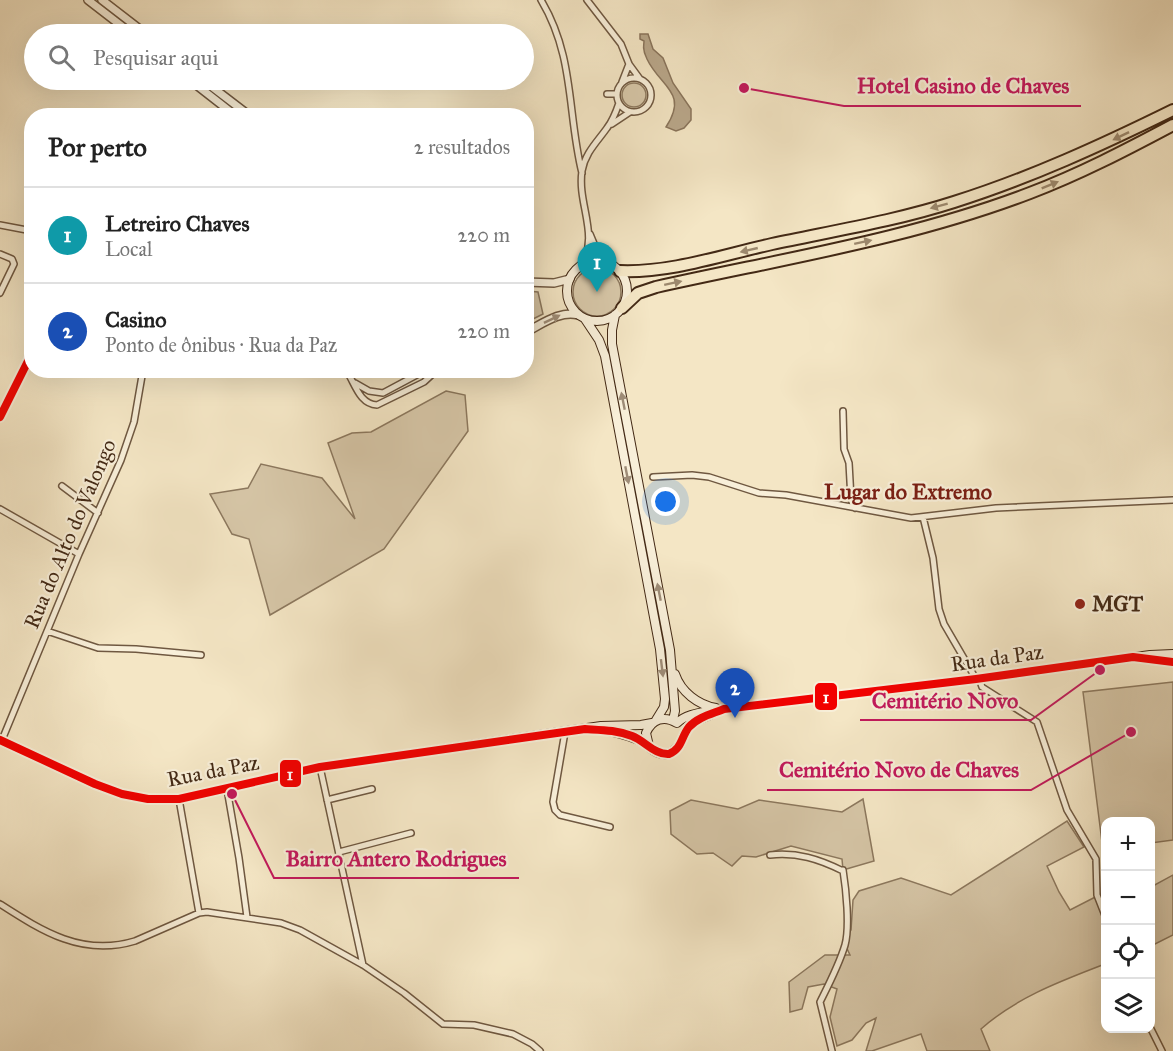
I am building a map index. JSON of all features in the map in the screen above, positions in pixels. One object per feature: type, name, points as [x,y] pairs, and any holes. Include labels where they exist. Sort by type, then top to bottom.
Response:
[{"type":"highway","points":[[620,271],[642,272],[706,260],[827,234],[953,202],[1049,168],[1173,110]]},
{"type":"highway","points":[[618,312],[638,293],[656,287],[894,235],[995,205],[1077,174],[1173,125]]},
{"type":"main road","points":[[649,746],[646,733],[663,707],[665,699],[660,649],[605,356],[599,340],[569,301],[567,293],[570,279],[581,266],[596,261],[609,264],[620,271],[627,292],[612,330],[612,344],[671,662],[675,722]]},
{"type":"main road","points":[[582,317],[604,321],[618,312]]},
{"type":"main road","points":[[1133,657],[1173,654]]},
{"type":"main road","points":[[1133,657],[1173,662]]},
{"type":"main road","name":"Rua da Paz","points":[[724,710],[1133,657]]},
{"type":"main road","points":[[671,662],[677,680],[691,697],[708,707],[724,710]]},
{"type":"main road","points":[[675,722],[695,714],[724,710]]},
{"type":"main road","points":[[585,729],[618,732],[649,746],[658,754],[669,754],[677,749],[683,735],[697,720],[724,710]]},
{"type":"main road","points":[[585,729],[601,726],[641,725],[668,718],[675,722],[683,735]]},
{"type":"main road","name":"Rua da Paz","points":[[1,740],[95,784],[122,794],[148,799],[179,799],[320,767],[585,729]]},
{"type":"street","points":[[88,0],[119,24]]},
{"type":"street","points":[[102,0],[133,24]]},
{"type":"street","points":[[541,0],[549,15],[568,76],[589,232],[589,249],[581,266]]},
{"type":"street","points":[[582,173],[585,159],[591,148],[608,127],[630,112],[642,110],[651,99],[650,88],[629,64],[621,44],[587,0]]},
{"type":"street","points":[[629,64],[617,94],[619,103],[630,112]]},
{"type":"street","points":[[622,83],[631,79],[641,80]]},
{"type":"street","points":[[203,90],[226,108]]},
{"type":"street","points":[[216,90],[240,108]]},
{"type":"street","points":[[607,94],[617,94]]},
{"type":"street","points":[[608,127],[619,103]]},
{"type":"street","points":[[1,226],[24,230]]},
{"type":"street","points":[[589,232],[595,246],[609,264]]},
{"type":"street","points":[[0,254],[14,262],[0,293]]},
{"type":"street","points":[[534,282],[554,283],[570,279]]},
{"type":"street","points":[[534,328],[563,314],[571,313],[582,317]]},
{"type":"street","points":[[0,417],[24,368]]},
{"type":"street","name":"Rua do Alto do Valongo","points":[[1,740],[121,460],[134,422],[142,378]]},
{"type":"street","points":[[352,378],[361,398],[377,405],[428,378]]},
{"type":"street","points":[[355,383],[369,391],[383,393],[411,378]]},
{"type":"street","points":[[843,411],[844,449],[849,463],[850,499],[855,508]]},
{"type":"street","points":[[653,477],[710,477],[759,493],[786,495],[911,518],[996,508],[1173,500]]},
{"type":"street","points":[[62,486],[98,513]]},
{"type":"street","points":[[0,509],[79,554]]},
{"type":"street","points":[[923,517],[933,558],[939,609],[944,624],[982,687],[1037,722],[1067,810],[1096,859],[1097,895],[1101,905]]},
{"type":"street","points":[[47,631],[98,648],[201,655]]},
{"type":"street","points":[[566,732],[553,802],[555,810],[560,815],[610,827]]},
{"type":"street","points":[[320,767],[363,965]]},
{"type":"street","points":[[227,789],[247,917]]},
{"type":"street","points":[[327,800],[372,789]]},
{"type":"street","points":[[179,799],[199,913]]},
{"type":"street","points":[[339,852],[411,833]]},
{"type":"street","points":[[770,855],[796,854],[826,862],[843,870],[846,890],[846,944],[820,1002],[832,1051]]},
{"type":"street","points":[[0,904],[55,937],[75,943],[101,945],[125,944],[135,941],[199,913],[247,917],[281,923],[300,930],[363,965],[404,993],[443,1024],[474,1025],[513,1034],[540,1051]]},
{"type":"street","points":[[1153,1033],[1162,1051]]},
{"type":"shaded area","points":[[640,34],[648,34],[653,49],[663,58],[673,83],[691,109],[691,120],[684,128],[676,131],[666,127],[675,106],[674,97],[652,69]]},
{"type":"shaded area","points":[[634,83],[639,84],[645,90],[645,100],[639,106],[634,107],[629,106],[623,100],[622,95],[623,90],[629,84]]},
{"type":"shaded area","points":[[597,268],[614,275],[621,292],[614,309],[597,316],[580,309],[573,292],[580,275]]},
{"type":"shaded area","points":[[534,292],[538,292],[543,314],[534,318]]},
{"type":"shaded area","points":[[446,391],[465,395],[468,431],[384,549],[270,615],[249,539],[232,534],[210,494],[248,488],[261,464],[322,478],[355,519],[328,443],[352,433],[371,432]]},
{"type":"shaded area","points":[[1173,682],[1173,840],[1155,842],[1155,817],[1101,817],[1101,834],[1083,692]]},
{"type":"shaded area","points":[[863,799],[874,861],[843,870],[842,859],[791,846],[756,857],[742,856],[732,866],[713,853],[697,854],[671,834],[670,811],[691,800],[738,809],[759,800],[842,812]]},
{"type":"shaded area","points":[[1067,821],[1084,847],[1047,866],[1070,910],[1101,894],[1101,966],[1040,991],[995,1018],[981,1029],[990,1051],[927,1051],[921,1034],[866,1051],[876,1018],[866,1023],[852,1040],[837,1046],[830,1017],[837,989],[824,984],[808,987],[802,1009],[790,1012],[789,982],[825,955],[850,955],[843,940],[851,930],[853,900],[859,891],[901,878],[951,895]]},
{"type":"shaded area","points":[[1173,875],[1173,935],[1155,944],[1155,925],[1155,885]]},
{"type":"transit line","name":"1","points":[[0,417],[24,369]]},
{"type":"transit line","name":"1","points":[[0,740],[122,794],[148,799],[179,799],[320,767],[585,729],[626,734],[659,752],[669,754],[676,749],[689,727],[705,716],[724,709],[976,679],[1133,657],[1173,662]]},
{"type":"place","name":"Hotel Casino de Chaves","points":[[744,88]]},
{"type":"place","name":"Letreiro Chaves","points":[[597,292]]},
{"type":"place","name":"MGT","points":[[1080,604]]},
{"type":"place","name":"Cemitério Novo","points":[[1100,670]]},
{"type":"place","name":"Casino","points":[[735,718]]},
{"type":"place","name":"Cemitério Novo de Chaves","points":[[1131,732]]},
{"type":"place","name":"Bairro Antero Rodrigues","points":[[232,794]]},
{"type":"district","name":"Lugar do Extremo","points":[[908,491]]}]
